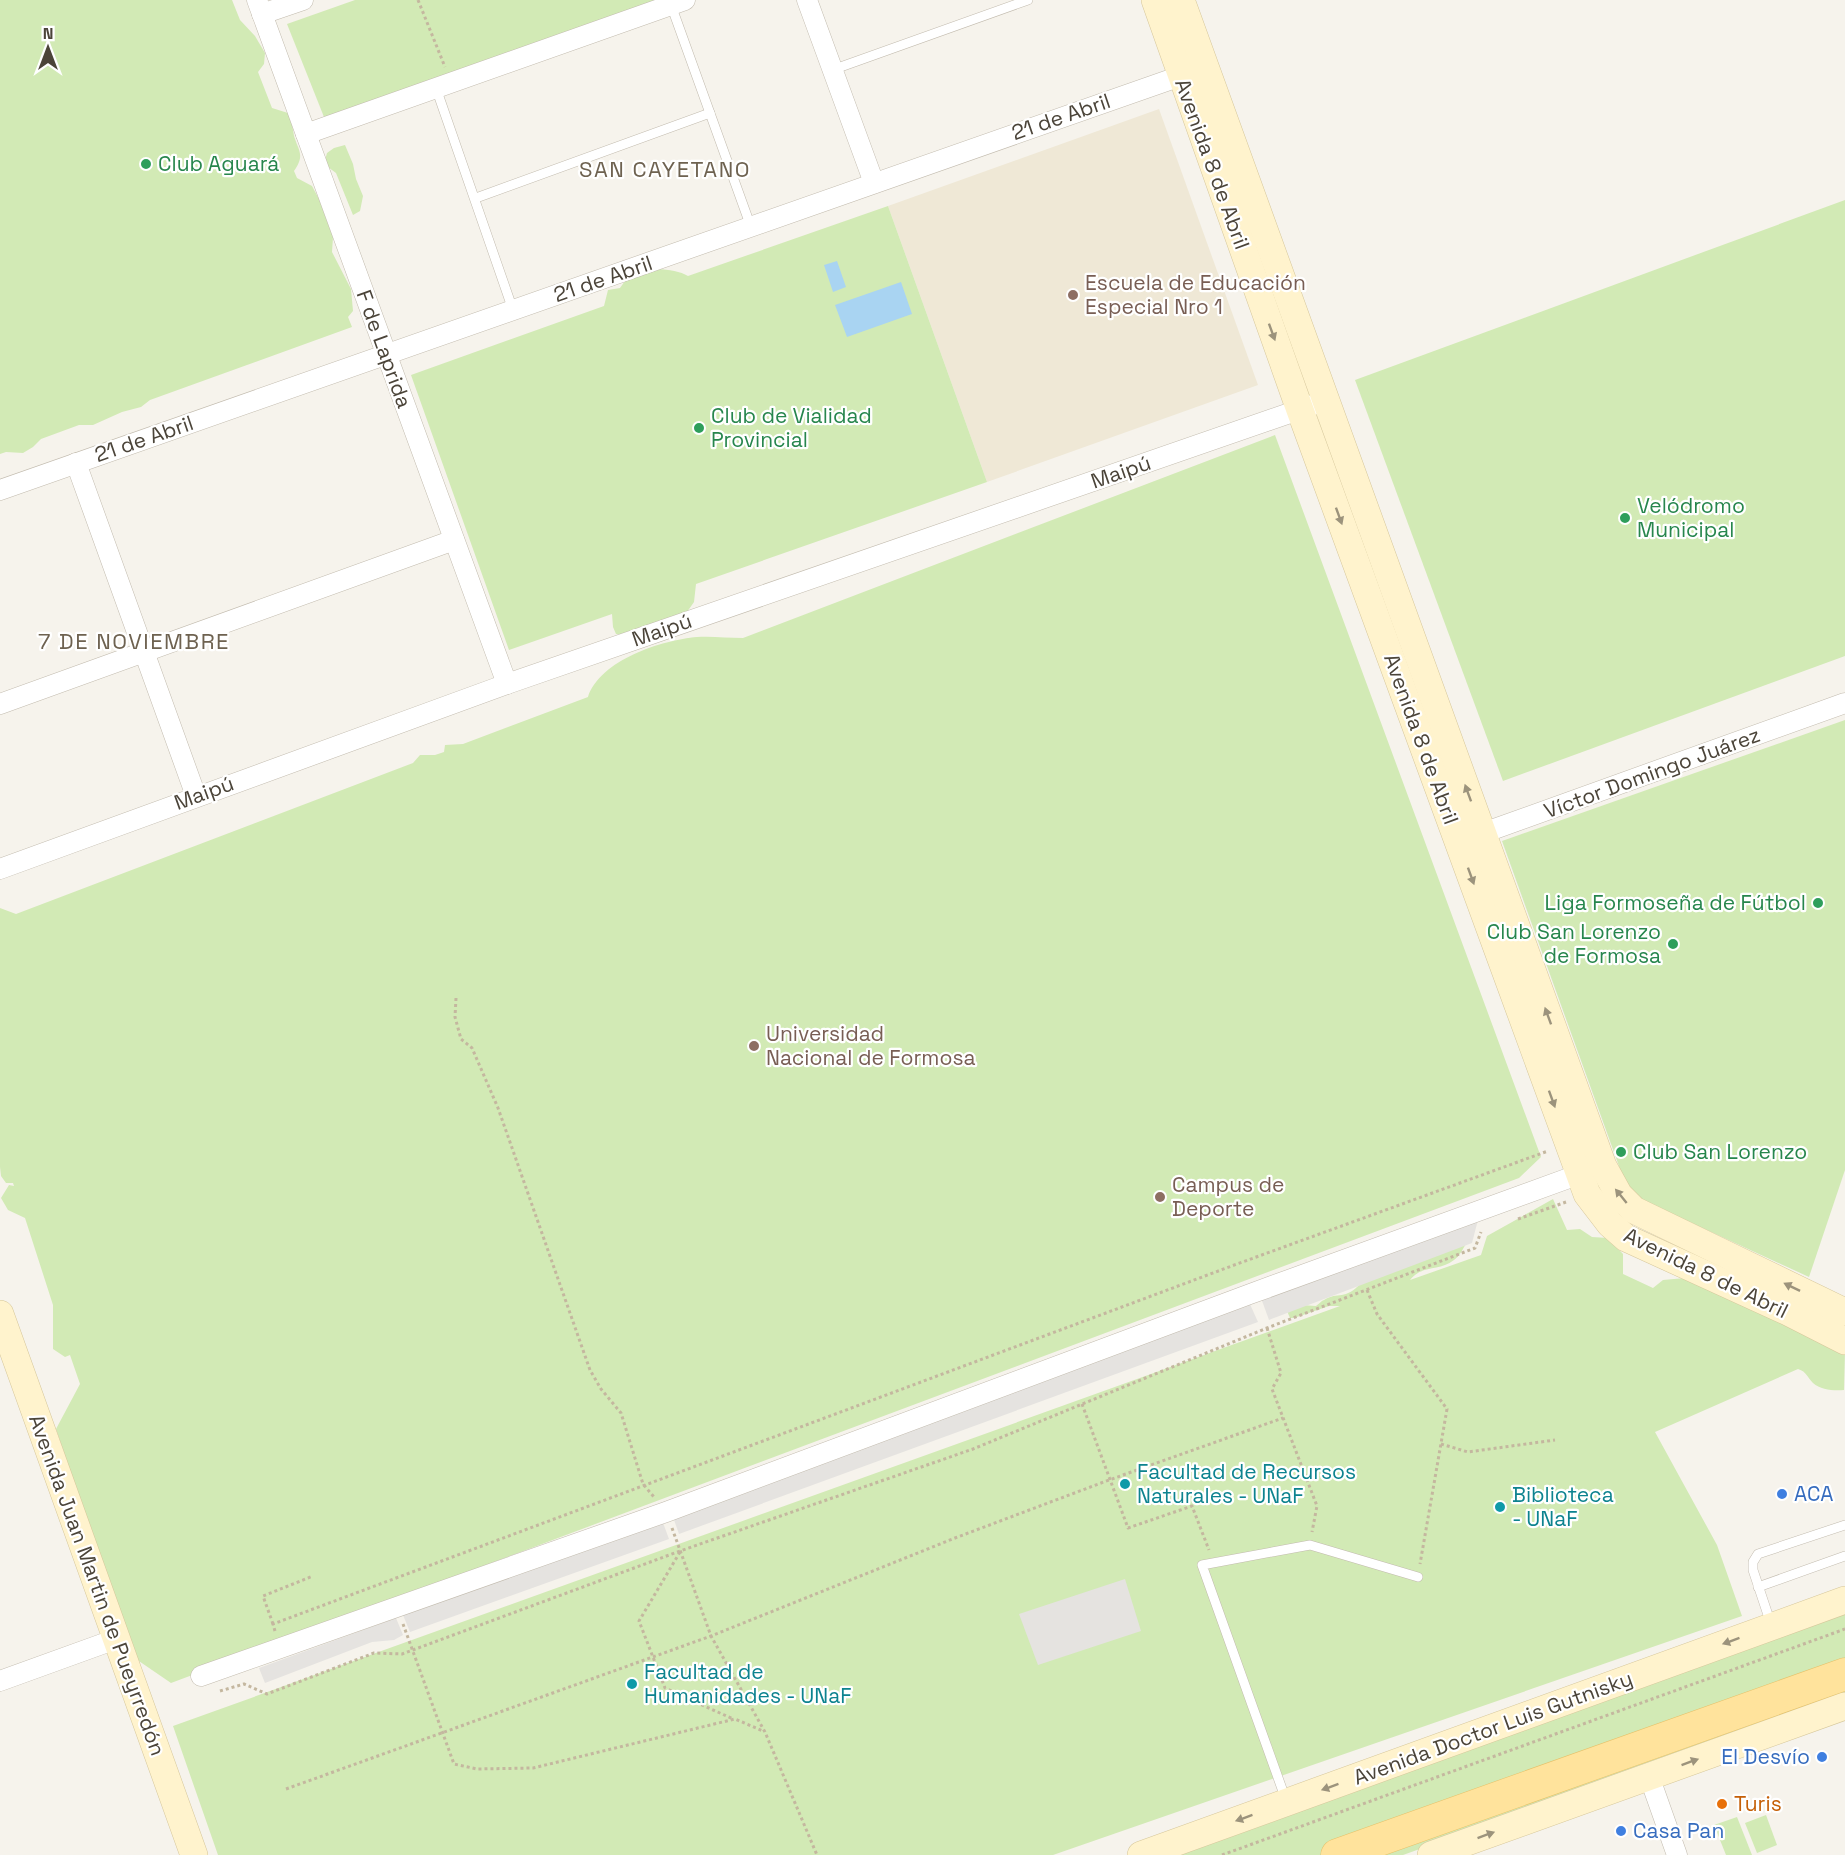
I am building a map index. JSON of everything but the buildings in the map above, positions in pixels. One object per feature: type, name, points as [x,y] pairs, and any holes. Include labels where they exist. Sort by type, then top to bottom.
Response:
[{"type":"main road","name":"Avenida 8 de Abril","points":[[1155,0],[1193,72],[1327,401],[1569,1144],[1590,1178],[1618,1195],[1634,1210],[1845,1312]]},
{"type":"main road","name":"Avenida 8 de Abril","points":[[1181,0],[1193,72],[1300,410],[1471,838],[1590,1178],[1610,1224],[1626,1238],[1843,1336]]},
{"type":"main road","name":"Avenida Juan Martin de Pueyrredón","points":[[0,1314],[194,1855]]},
{"type":"main road","name":"Avenida Doctor Luis Gutnisky","points":[[1141,1855],[1845,1600]]},
{"type":"main road","points":[[1337,1855],[1845,1674]]},
{"type":"main road","points":[[1431,1855],[1845,1706]]},
{"type":"street","points":[[260,7],[303,0]]},
{"type":"street","points":[[807,0],[874,183]]},
{"type":"street","points":[[306,134],[678,2]]},
{"type":"street","name":"F de Laprida","points":[[260,7],[507,684]]},
{"type":"street","name":"21 de Abril","points":[[0,490],[1193,72]]},
{"type":"street","name":"Maipú","points":[[0,869],[507,684],[1327,401]]},
{"type":"street","points":[[76,463],[196,796]]},
{"type":"street","points":[[0,704],[454,540]]},
{"type":"street","name":"Víctor Domingo Juárez","points":[[1471,838],[1845,703]]},
{"type":"street","points":[[201,1676],[666,1512],[1250,1294],[1590,1178]]},
{"type":"street","points":[[0,1681],[116,1639]]},
{"type":"street","points":[[1649,1776],[1677,1855]]},
{"type":"lane","points":[[832,70],[1028,0]]},
{"type":"lane","points":[[678,2],[710,113],[751,227]]},
{"type":"lane","points":[[444,85],[476,198],[513,310]]},
{"type":"lane","points":[[476,198],[710,113]]},
{"type":"lane","points":[[1772,1626],[1753,1570],[1753,1562],[1758,1554],[1845,1525]]},
{"type":"lane","points":[[1287,1802],[1202,1565],[1310,1545],[1418,1577]]},
{"type":"lane","points":[[1758,1587],[1845,1556]]},
{"type":"path","points":[[418,0],[444,85]]},
{"type":"path","points":[[456,998],[455,1017],[461,1039],[472,1048],[498,1108],[590,1370],[601,1389],[621,1413],[643,1484],[666,1512],[711,1636],[765,1732],[817,1855]]},
{"type":"path","points":[[273,1624],[1225,1268],[1569,1144]]},
{"type":"path","points":[[1513,1220],[1590,1178]]},
{"type":"path","points":[[216,1693],[244,1684],[267,1694],[374,1653],[402,1654],[680,1551],[973,1449],[1267,1328],[1474,1248],[1479,1232],[1490,1228]]},
{"type":"path","points":[[1367,1290],[1377,1314],[1447,1409],[1418,1577]]},
{"type":"path","points":[[1267,1328],[1281,1373],[1272,1389],[1317,1506],[1310,1545]]},
{"type":"path","points":[[1082,1404],[1122,1512]]},
{"type":"path","points":[[286,1789],[441,1731],[711,1636],[1109,1480],[1283,1418]]},
{"type":"path","points":[[1441,1444],[1468,1452],[1555,1440]]},
{"type":"path","points":[[680,1551],[639,1621],[665,1688],[765,1732]]},
{"type":"path","points":[[281,1647],[263,1596],[313,1576]]},
{"type":"path","points":[[397,1607],[454,1764],[477,1768],[533,1768],[735,1719]]},
{"type":"path","points":[[1222,1855],[1845,1629]]},
{"type":"shaded area","name":"Escuela de Educación Especial Nro 1","points":[[1159,109],[1258,385],[987,482],[888,206]]},
{"type":"shaded area","points":[[1479,1216],[1472,1243],[1269,1320],[1261,1298]]},
{"type":"shaded area","points":[[1249,1302],[1258,1322],[679,1534],[673,1517]]},
{"type":"shaded area","points":[[662,1520],[669,1539],[410,1632],[403,1615]]},
{"type":"shaded area","points":[[1125,1579],[1141,1631],[1038,1665],[1019,1614]]},
{"type":"shaded area","points":[[396,1618],[403,1635],[394,1640],[372,1642],[265,1683],[259,1668]]},
{"type":"green space","name":"Club Aguará","points":[[0,0],[232,0],[240,20],[255,36],[265,53],[264,64],[258,72],[272,108],[288,113],[290,116],[300,154],[294,171],[297,178],[312,186],[319,199],[333,237],[332,252],[351,289],[353,311],[348,317],[352,327],[150,400],[141,407],[122,412],[93,425],[79,425],[41,439],[23,453],[0,454]]},
{"type":"green space","points":[[355,0],[659,0],[324,117],[287,24]]},
{"type":"green space","points":[[345,145],[363,196],[360,211],[353,215],[336,173],[324,164],[327,153]]},
{"type":"green space","name":"Velódromo Municipal","points":[[1845,200],[1845,656],[1503,781],[1355,380]]},
{"type":"green space","name":"Club de Vialidad Provincial","points":[[888,206],[987,482],[696,584],[694,602],[687,612],[624,635],[616,634],[612,614],[509,650],[411,375],[604,306],[608,290],[620,288],[635,273],[658,269],[675,271],[688,276]]},
{"type":"green space","name":"Universidad Nacional de Formosa","points":[[1275,435],[1541,1157],[1519,1178],[171,1683],[133,1657],[56,1429],[80,1384],[70,1355],[65,1357],[53,1349],[53,1305],[25,1218],[8,1210],[1,1198],[9,1185],[14,1186],[13,1183],[6,1183],[1,1176],[0,1167],[0,908],[16,914],[413,763],[420,755],[435,755],[444,752],[445,745],[463,744],[588,697],[605,672],[634,654],[650,648],[667,642],[697,637],[743,638]]},
{"type":"green space","name":"Club San Lorenzo de Formosa","points":[[1845,720],[1845,1170],[1809,1277],[1629,1194],[1502,841]]},
{"type":"green space","points":[[1553,1199],[1567,1230],[1580,1229],[1592,1237],[1608,1238],[1623,1254],[1623,1274],[1653,1288],[1663,1280],[1685,1278],[1845,1352],[1844,1390],[1820,1387],[1798,1369],[1655,1432],[1717,1545],[1742,1616],[1053,1855],[218,1855],[173,1726],[1340,1306],[1329,1306],[1294,1318],[1290,1318],[1287,1311],[1301,1305],[1316,1306],[1329,1297],[1350,1292],[1361,1283],[1468,1240],[1454,1260],[1420,1272],[1410,1280],[1481,1255],[1487,1236]]},
{"type":"green space","points":[[1845,1612],[1845,1697],[1403,1855],[1168,1855]]},
{"type":"green space","points":[[1766,1815],[1777,1845],[1757,1853],[1745,1823]]},
{"type":"green space","points":[[1737,1817],[1752,1855],[1726,1855],[1714,1825]]},
{"type":"water","points":[[837,261],[846,287],[833,292],[824,265]]},
{"type":"water","points":[[901,282],[912,314],[847,337],[835,305]]},
{"type":"place","name":"Club Aguará","points":[[146,164]]},
{"type":"place","name":"Escuela de Educación Especial Nro 1","points":[[1073,295]]},
{"type":"place","name":"Club de Vialidad Provincial","points":[[699,428]]},
{"type":"place","name":"Velódromo Municipal","points":[[1625,518]]},
{"type":"place","name":"Liga Formoseña de Fútbol","points":[[1818,903]]},
{"type":"place","name":"Club San Lorenzo de Formosa","points":[[1673,944]]},
{"type":"place","name":"Universidad Nacional de Formosa","points":[[754,1046]]},
{"type":"place","name":"Club San Lorenzo","points":[[1621,1152]]},
{"type":"place","name":"Campus de Deporte","points":[[1160,1197]]},
{"type":"place","name":"Facultad de Recursos Naturales - UNaF","points":[[1125,1484]]},
{"type":"place","name":"ACA","points":[[1782,1494]]},
{"type":"place","name":"Biblioteca - UNaF","points":[[1500,1507]]},
{"type":"place","name":"Facultad de Humanidades - UNaF","points":[[632,1684]]},
{"type":"place","name":"El Desvío","points":[[1822,1757]]},
{"type":"place","name":"Turis","points":[[1722,1804]]},
{"type":"place","name":"Casa Pan","points":[[1621,1831]]},
{"type":"district","name":"SAN CAYETANO","points":[[665,169]]},
{"type":"district","name":"7 DE NOVIEMBRE","points":[[134,641]]}]
